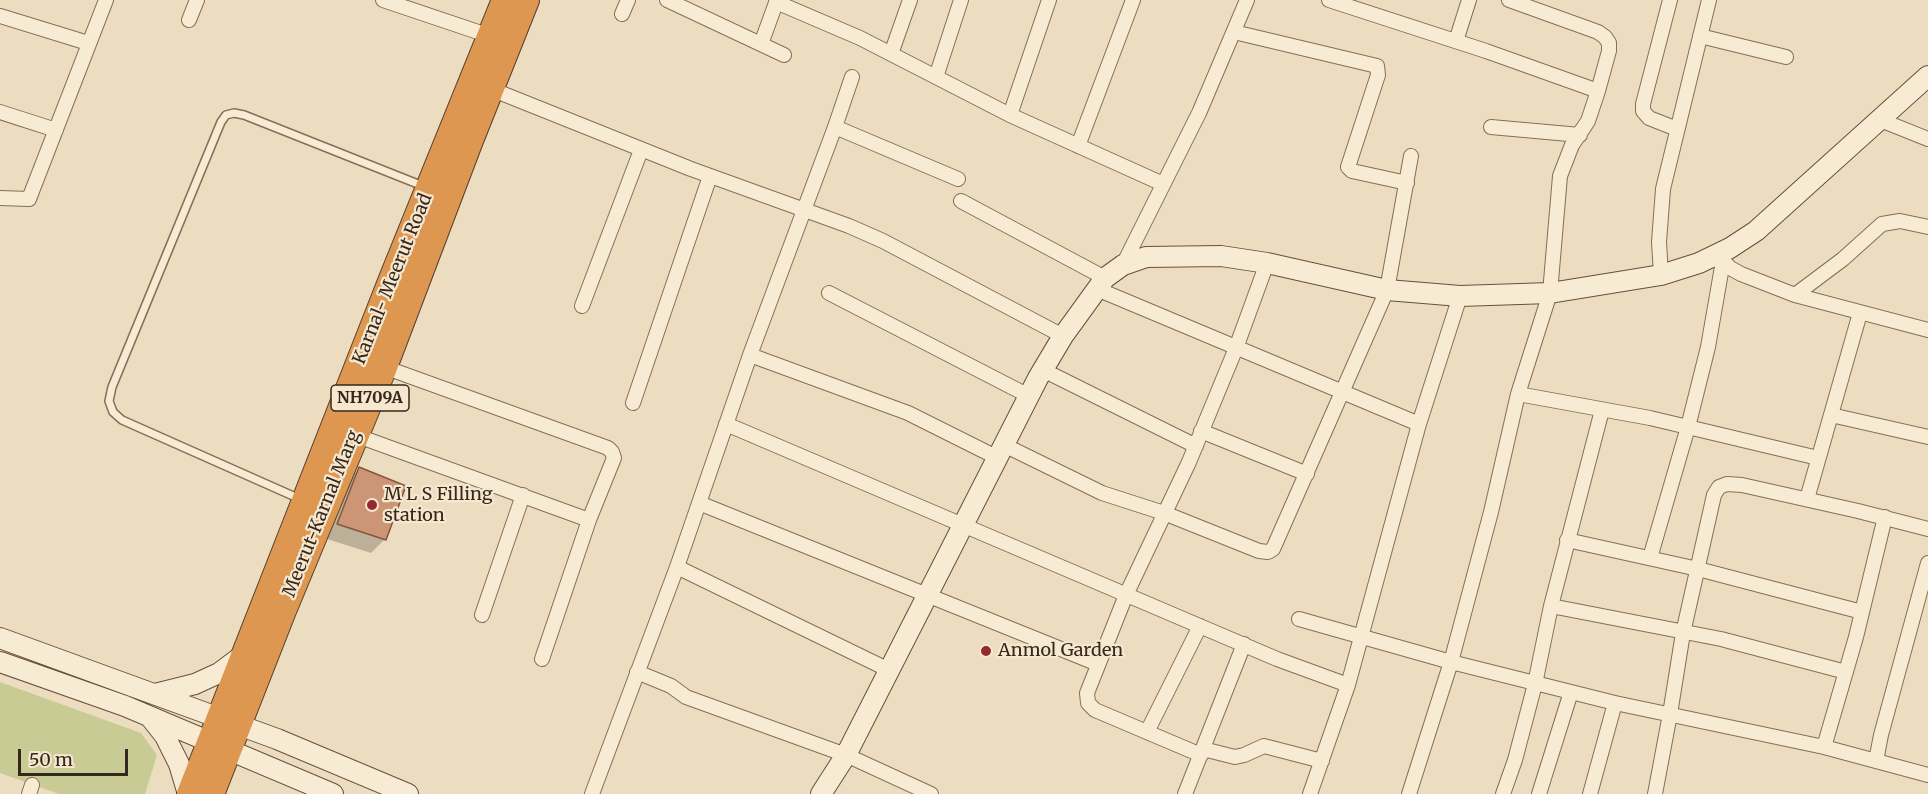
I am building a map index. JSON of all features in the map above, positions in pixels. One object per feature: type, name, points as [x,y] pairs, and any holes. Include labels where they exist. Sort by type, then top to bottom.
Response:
[{"type":"highway","name":"Karnal- Meerut Road","points":[[189,794],[224,733],[246,653],[314,506],[429,189],[505,0]]},
{"type":"highway","name":"Meerut-Karnal Marg","points":[[211,794],[224,733],[314,506],[355,435],[384,367],[526,0]]},
{"type":"street","points":[[0,198],[29,200],[106,0]]},
{"type":"street","points":[[189,20],[197,0]]},
{"type":"street","points":[[383,0],[490,36]]},
{"type":"street","points":[[622,14],[628,0]]},
{"type":"street","points":[[667,0],[784,55]]},
{"type":"street","points":[[891,54],[910,0]]},
{"type":"street","points":[[936,77],[961,0]]},
{"type":"street","points":[[1010,115],[1049,0]]},
{"type":"street","points":[[1078,146],[1133,0]]},
{"type":"street","points":[[1123,265],[1199,113],[1247,0]]},
{"type":"street","points":[[1329,0],[1456,41],[1598,91]]},
{"type":"street","points":[[1456,41],[1469,0]]},
{"type":"street","points":[[1409,794],[1451,662],[1491,512],[1518,394],[1550,293],[1560,176],[1572,145],[1588,122],[1609,51],[1609,43],[1598,32],[1509,0]]},
{"type":"street","points":[[1670,0],[1643,111],[1649,118],[1677,129]]},
{"type":"street","points":[[1661,275],[1659,243],[1663,189],[1709,0]]},
{"type":"street","points":[[761,44],[777,1],[860,38],[1010,115],[1163,184]]},
{"type":"street","points":[[0,16],[88,43]]},
{"type":"street","points":[[1234,32],[1377,66],[1378,75],[1348,167],[1352,171],[1407,183]]},
{"type":"street","points":[[1700,36],[1786,57]]},
{"type":"street","points":[[592,794],[677,567],[750,355],[852,76]]},
{"type":"street","points":[[821,794],[846,755],[1043,370],[1063,336],[1101,284],[1123,265],[1146,257],[1221,256],[1267,263],[1387,290],[1460,296],[1550,293],[1661,275],[1720,258],[1756,231],[1928,76]]},
{"type":"street","points":[[491,89],[641,150],[849,226],[883,241],[1063,336]]},
{"type":"street","points":[[0,112],[56,130]]},
{"type":"street","points":[[1878,119],[1928,138]]},
{"type":"street","points":[[835,127],[958,178]]},
{"type":"street","points":[[1491,127],[1581,135]]},
{"type":"street","points":[[582,306],[641,150]]},
{"type":"street","points":[[750,355],[908,413],[1102,493],[1164,513],[1259,551],[1268,552],[1276,544],[1387,290],[1412,156]]},
{"type":"street","points":[[633,403],[710,176]]},
{"type":"street","points":[[961,201],[1101,284],[1236,348],[1419,424]]},
{"type":"street","points":[[1795,295],[1843,259],[1882,224],[1900,221],[1928,227]]},
{"type":"street","points":[[1720,258],[1741,274],[1795,295],[1928,330]]},
{"type":"street","points":[[1650,558],[1688,427],[1708,347],[1720,258]]},
{"type":"street","points":[[1267,263],[1236,348],[1196,446],[1126,595],[1087,693],[1087,699],[1091,707],[1147,732],[1202,752],[1235,757],[1264,746],[1322,761]]},
{"type":"street","points":[[829,293],[1029,396]]},
{"type":"street","points":[[1310,794],[1348,685],[1419,424],[1460,296]]},
{"type":"street","points":[[1807,499],[1860,313]]},
{"type":"street","points":[[384,367],[608,448],[612,452],[614,458],[589,520],[542,659]]},
{"type":"street","points":[[1043,370],[1196,446]]},
{"type":"street","points":[[1518,394],[1650,418],[1818,458]]},
{"type":"street","points":[[1503,794],[1515,760],[1535,684],[1567,540],[1602,410]]},
{"type":"street","points":[[1831,415],[1928,437]]},
{"type":"street","points":[[726,424],[1126,595],[1348,685]]},
{"type":"street","points":[[1201,431],[1307,474]]},
{"type":"street","points":[[355,435],[589,520]]},
{"type":"street","points":[[1655,794],[1683,633],[1714,495],[1719,487],[1727,484],[1742,484],[1928,529]]},
{"type":"street","points":[[482,615],[523,495]]},
{"type":"street","points":[[699,503],[1098,664]]},
{"type":"street","points":[[1824,747],[1862,612],[1885,518]]},
{"type":"street","points":[[1567,540],[1698,568],[1862,612]]},
{"type":"street","points":[[1876,760],[1928,563]]},
{"type":"street","points":[[677,567],[890,670]]},
{"type":"street","points":[[1551,606],[1749,646],[1846,672]]},
{"type":"street","points":[[1299,619],[1535,684],[1824,747],[1928,775]]},
{"type":"street","points":[[1147,732],[1200,626]]},
{"type":"street","points":[[0,638],[155,694],[333,794]]},
{"type":"street","points":[[1185,794],[1244,644]]},
{"type":"street","points":[[155,694],[195,684],[219,673],[246,653]]},
{"type":"street","points":[[0,662],[149,716],[224,733],[408,794]]},
{"type":"street","points":[[637,672],[671,686],[686,697],[846,755],[931,794]]},
{"type":"street","points":[[1539,794],[1571,692]]},
{"type":"street","points":[[1590,794],[1615,703]]},
{"type":"street","points":[[149,716],[165,736],[175,755],[189,794]]},
{"type":"lane","points":[[314,506],[122,420],[113,412],[109,401],[112,387],[221,122],[226,115],[234,113],[244,115],[429,189]]},
{"type":"green space","points":[[0,682],[141,733],[157,755],[145,794],[59,794],[0,773]]},
{"type":"building","name":"M L S Filling station","points":[[359,467],[406,486],[386,540],[337,524]]},
{"type":"place","name":"M L S Filling station","points":[[372,505]]},
{"type":"place","name":"Anmol Garden","points":[[986,651]]}]
